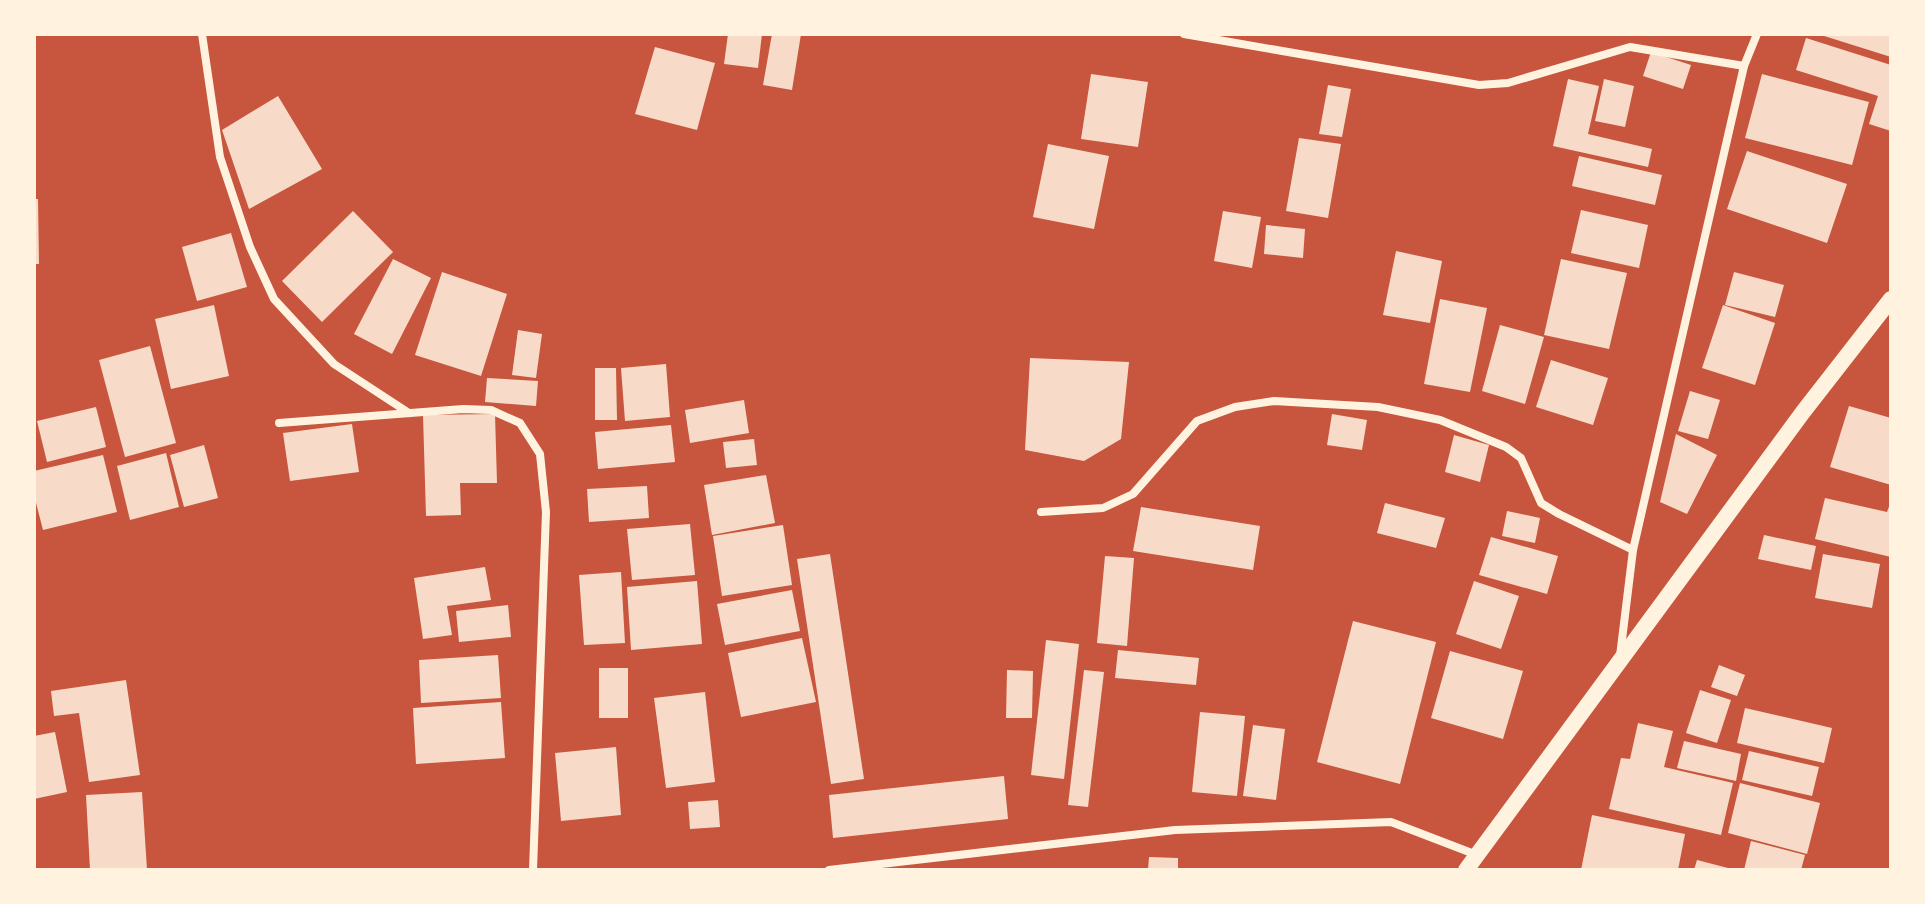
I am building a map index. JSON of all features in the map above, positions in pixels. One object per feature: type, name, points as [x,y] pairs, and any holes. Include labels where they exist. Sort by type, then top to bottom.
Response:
[{"type":"main road","points":[[1466,870],[1476,863],[1803,412],[1891,299]]},
{"type":"street","points":[[202,34],[220,157],[250,247],[274,299],[334,364],[409,413]]},
{"type":"street","points":[[1184,34],[1479,85],[1508,83],[1630,47],[1744,66]]},
{"type":"street","points":[[1619,664],[1633,550],[1744,66],[1757,34]]},
{"type":"street","points":[[1041,512],[1103,508],[1133,494],[1197,421],[1235,407],[1274,401],[1378,407],[1440,420],[1506,447],[1521,458],[1541,503],[1633,550]]},
{"type":"street","points":[[279,423],[463,409],[491,410],[520,423],[540,454],[546,512],[533,870]]},
{"type":"street","points":[[829,870],[1175,830],[1391,822],[1476,863]]},
{"type":"building","points":[[728,34],[762,34],[758,68],[724,64]]},
{"type":"building","points":[[772,34],[801,34],[792,90],[763,85]]},
{"type":"building","points":[[1891,34],[1891,57],[1821,35]]},
{"type":"building","points":[[1806,38],[1891,65],[1891,131],[1869,124],[1878,96],[1796,70]]},
{"type":"building","points":[[655,47],[715,63],[697,130],[635,114]]},
{"type":"building","points":[[1651,52],[1691,65],[1683,89],[1643,76]]},
{"type":"building","points":[[1091,74],[1148,82],[1138,147],[1081,139]]},
{"type":"building","points":[[1762,74],[1869,102],[1852,165],[1745,138]]},
{"type":"building","points":[[1568,79],[1599,86],[1588,134],[1652,149],[1648,167],[1553,146]]},
{"type":"building","points":[[1604,79],[1634,86],[1625,127],[1595,121]]},
{"type":"building","points":[[1328,85],[1351,89],[1342,137],[1319,134]]},
{"type":"building","points":[[278,96],[322,169],[249,209],[222,130]]},
{"type":"building","points":[[1299,138],[1341,144],[1328,218],[1286,211]]},
{"type":"building","points":[[1048,144],[1109,156],[1094,229],[1033,217]]},
{"type":"building","points":[[1747,151],[1847,184],[1827,243],[1727,209]]},
{"type":"building","points":[[1579,156],[1662,175],[1655,205],[1572,186]]},
{"type":"building","points":[[34,199],[38,199],[39,264],[34,264]]},
{"type":"building","points":[[1581,210],[1648,225],[1639,268],[1571,253]]},
{"type":"building","points":[[353,211],[393,252],[322,322],[282,281]]},
{"type":"building","points":[[1223,211],[1261,217],[1252,268],[1214,261]]},
{"type":"building","points":[[1266,225],[1305,229],[1303,258],[1264,254]]},
{"type":"building","points":[[231,233],[247,287],[197,301],[182,247]]},
{"type":"building","points":[[1396,251],[1442,261],[1430,323],[1383,315]]},
{"type":"building","points":[[393,259],[431,278],[392,354],[354,334]]},
{"type":"building","points":[[1561,259],[1627,273],[1609,349],[1544,335]]},
{"type":"building","points":[[442,272],[507,294],[481,376],[415,355]]},
{"type":"building","points":[[1734,272],[1784,285],[1775,317],[1725,305]]},
{"type":"building","points":[[1440,299],[1487,308],[1470,392],[1424,384]]},
{"type":"building","points":[[214,305],[229,376],[171,389],[155,319]]},
{"type":"building","points":[[1723,305],[1775,323],[1755,385],[1702,368]]},
{"type":"building","points":[[1500,325],[1544,337],[1525,404],[1482,391]]},
{"type":"building","points":[[518,330],[542,334],[536,378],[512,375]]},
{"type":"building","points":[[150,346],[176,443],[125,457],[99,360]]},
{"type":"building","points":[[1030,358],[1129,362],[1121,439],[1084,461],[1025,450]]},
{"type":"building","points":[[1551,360],[1608,378],[1593,425],[1536,407]]},
{"type":"building","points":[[666,364],[670,417],[625,421],[621,368]]},
{"type":"building","points":[[595,368],[616,368],[617,420],[595,420]]},
{"type":"building","points":[[487,378],[538,381],[536,406],[485,402]]},
{"type":"building","points":[[1690,391],[1720,400],[1708,439],[1678,431]]},
{"type":"building","points":[[744,400],[749,433],[690,443],[685,410]]},
{"type":"building","points":[[1849,406],[1891,418],[1891,485],[1830,467]]},
{"type":"building","points":[[96,407],[106,447],[47,462],[37,421]]},
{"type":"building","points":[[495,414],[497,483],[460,483],[461,515],[426,516],[423,415]]},
{"type":"building","points":[[1332,414],[1367,420],[1362,450],[1327,445]]},
{"type":"building","points":[[352,424],[359,472],[290,481],[283,433]]},
{"type":"building","points":[[671,425],[675,462],[598,469],[595,432]]},
{"type":"building","points":[[1676,434],[1717,455],[1687,514],[1660,502]]},
{"type":"building","points":[[1454,435],[1489,445],[1480,482],[1445,472]]},
{"type":"building","points":[[754,439],[757,465],[726,468],[723,442]]},
{"type":"building","points":[[204,445],[218,498],[184,507],[170,455]]},
{"type":"building","points":[[166,453],[179,507],[130,520],[117,466]]},
{"type":"building","points":[[103,455],[117,512],[43,530],[34,495],[34,471]]},
{"type":"building","points":[[766,475],[775,523],[712,535],[704,485]]},
{"type":"building","points":[[647,486],[649,518],[589,522],[587,489]]},
{"type":"building","points":[[1825,498],[1887,512],[1891,501],[1891,557],[1815,539]]},
{"type":"building","points":[[1385,503],[1445,518],[1436,548],[1377,533]]},
{"type":"building","points":[[1141,507],[1260,526],[1253,570],[1133,551]]},
{"type":"building","points":[[1507,511],[1540,518],[1535,543],[1502,536]]},
{"type":"building","points":[[690,524],[695,575],[632,580],[627,529]]},
{"type":"building","points":[[783,525],[792,585],[722,596],[713,536]]},
{"type":"building","points":[[1764,535],[1816,546],[1811,570],[1758,559]]},
{"type":"building","points":[[1491,537],[1558,556],[1547,594],[1479,575]]},
{"type":"building","points":[[830,554],[864,779],[831,784],[797,559]]},
{"type":"building","points":[[1823,554],[1880,564],[1872,608],[1815,598]]},
{"type":"building","points":[[1105,556],[1134,558],[1127,646],[1097,643]]},
{"type":"building","points":[[485,567],[491,600],[447,606],[452,635],[423,639],[414,578]]},
{"type":"building","points":[[621,572],[625,643],[584,645],[579,575]]},
{"type":"building","points":[[697,581],[702,644],[631,650],[627,587]]},
{"type":"building","points":[[1474,581],[1519,596],[1501,649],[1456,634]]},
{"type":"building","points":[[792,590],[800,631],[725,645],[717,604]]},
{"type":"building","points":[[508,605],[511,637],[459,642],[456,611]]},
{"type":"building","points":[[1353,621],[1436,642],[1400,784],[1317,762]]},
{"type":"building","points":[[802,638],[816,702],[741,717],[728,653]]},
{"type":"building","points":[[1046,640],[1079,644],[1064,779],[1031,775]]},
{"type":"building","points":[[1118,650],[1199,658],[1196,685],[1115,678]]},
{"type":"building","points":[[1450,651],[1523,671],[1503,739],[1431,718]]},
{"type":"building","points":[[498,655],[501,698],[421,703],[419,660]]},
{"type":"building","points":[[1719,665],[1745,675],[1737,696],[1711,687]]},
{"type":"building","points":[[599,668],[628,668],[628,718],[599,718]]},
{"type":"building","points":[[1007,670],[1033,671],[1032,718],[1006,718]]},
{"type":"building","points":[[1084,670],[1104,672],[1088,807],[1068,805]]},
{"type":"building","points":[[126,680],[140,775],[89,782],[79,713],[54,716],[51,691]]},
{"type":"building","points":[[1700,690],[1731,700],[1717,743],[1686,733]]},
{"type":"building","points":[[705,692],[715,782],[666,788],[654,698]]},
{"type":"building","points":[[501,702],[505,758],[416,764],[413,708]]},
{"type":"building","points":[[1745,708],[1832,728],[1824,763],[1737,743]]},
{"type":"building","points":[[1200,712],[1245,716],[1237,796],[1192,792]]},
{"type":"building","points":[[1638,723],[1673,731],[1664,767],[1733,783],[1721,835],[1609,809],[1621,758],[1630,759]]},
{"type":"building","points":[[1253,725],[1285,729],[1276,800],[1243,796]]},
{"type":"building","points":[[55,732],[67,792],[34,799],[34,736]]},
{"type":"building","points":[[1684,741],[1741,754],[1736,781],[1677,768]]},
{"type":"building","points":[[616,747],[621,815],[561,821],[555,753]]},
{"type":"building","points":[[1749,751],[1819,767],[1812,796],[1742,780]]},
{"type":"building","points":[[1004,776],[1008,819],[833,838],[829,795]]},
{"type":"building","points":[[1740,783],[1820,803],[1807,854],[1728,833]]},
{"type":"building","points":[[142,792],[147,870],[90,870],[86,795]]},
{"type":"building","points":[[718,800],[720,827],[690,829],[688,802]]},
{"type":"building","points":[[1592,815],[1685,834],[1678,870],[1581,870]]},
{"type":"building","points":[[1751,841],[1805,855],[1801,870],[1744,870]]},
{"type":"building","points":[[1149,857],[1178,858],[1178,870],[1148,870]]},
{"type":"building","points":[[1697,860],[1732,869],[1732,870],[1694,870]]}]
